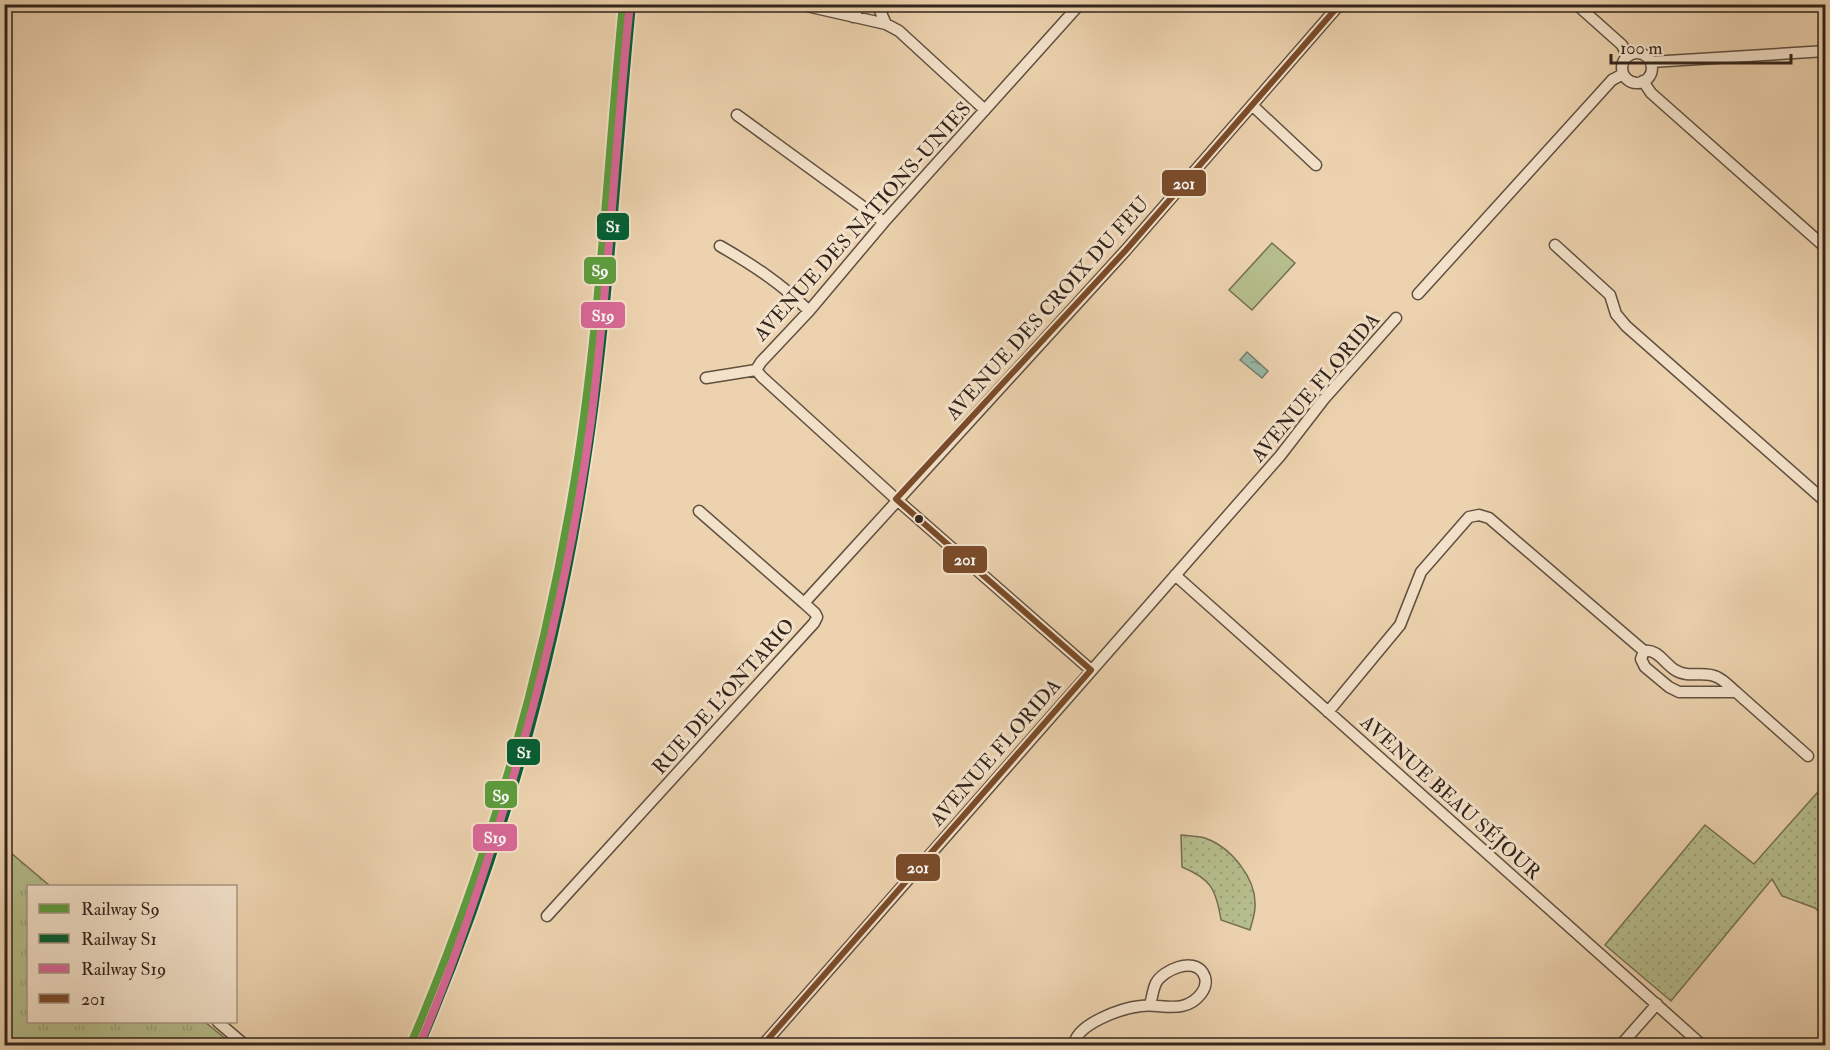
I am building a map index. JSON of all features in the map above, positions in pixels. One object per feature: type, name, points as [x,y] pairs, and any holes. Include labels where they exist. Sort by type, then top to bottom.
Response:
[{"type":"street","points":[[798,4],[886,24],[899,31],[984,110]]},
{"type":"street","points":[[853,16],[861,4]]},
{"type":"street","points":[[877,4],[886,24]]},
{"type":"street","name":"AVENUE DES NATIONS-UNIES","points":[[1080,4],[884,222],[756,370],[896,499],[1091,670]]},
{"type":"street","name":"AVENUE DES CROIX DU FEU","points":[[896,499],[1126,250],[1341,4]]},
{"type":"street","points":[[1576,4],[1622,45],[1627,56]]},
{"type":"street","points":[[1825,4],[1826,13]]},
{"type":"street","points":[[1651,62],[1826,51]]},
{"type":"street","points":[[1633,53],[1647,56],[1651,62],[1652,69],[1643,81],[1635,83],[1623,74],[1623,61],[1633,53]]},
{"type":"street","points":[[1418,294],[1612,80],[1623,74]]},
{"type":"street","points":[[1643,81],[1651,93],[1826,248]]},
{"type":"street","points":[[1253,106],[1316,165]]},
{"type":"street","points":[[737,115],[884,222]]},
{"type":"street","points":[[1555,245],[1610,295],[1616,314],[1626,326],[1826,502]]},
{"type":"street","points":[[720,246],[763,271],[788,290],[809,311]]},
{"type":"street","name":"AVENUE FLORIDA","points":[[762,1046],[1280,456],[1324,399],[1396,318]]},
{"type":"street","points":[[706,378],[756,370]]},
{"type":"street","name":"RUE DE L'ONTARIO","points":[[547,916],[814,623],[817,617],[815,613],[804,603],[896,499]]},
{"type":"street","points":[[699,511],[804,603]]},
{"type":"street","points":[[1328,712],[1400,625],[1421,572],[1469,517],[1479,515],[1489,518],[1644,651],[1649,650],[1655,653],[1675,670],[1689,676],[1716,676],[1808,756]]},
{"type":"street","name":"AVENUE BEAU SÉJOUR","points":[[1175,575],[1703,1046]]},
{"type":"street","points":[[1644,651],[1641,659],[1645,667],[1669,687],[1679,692],[1736,692]]},
{"type":"street","points":[[1679,692],[1681,673]]},
{"type":"street","points":[[1074,1046],[1076,1035],[1121,1010],[1150,1005],[1184,1006],[1200,996],[1206,984],[1203,973],[1197,967],[1184,965],[1163,975],[1156,983],[1150,1005]]},
{"type":"street","points":[[1620,1046],[1657,1004]]},
{"type":"street","points":[[220,1023],[246,1046]]},
{"type":"green space","points":[[1272,243],[1295,263],[1252,310],[1229,290]]},
{"type":"green space","points":[[1825,784],[1825,917],[1815,908],[1782,896],[1772,879],[1671,1001],[1605,945],[1705,825],[1754,864]]},
{"type":"green space","points":[[1181,835],[1202,837],[1215,842],[1241,865],[1252,886],[1254,896],[1255,907],[1250,930],[1221,920],[1217,900],[1210,886],[1200,876],[1182,867]]},
{"type":"green space","points":[[4,847],[49,885],[27,885],[27,1023],[206,1023],[233,1045],[5,1045]]},
{"type":"water","points":[[1247,352],[1268,371],[1262,378],[1240,360]]},
{"type":"rail line","name":"S9","points":[[410,1046],[466,904],[490,831],[512,757],[550,609],[578,459],[593,346],[623,4]]},
{"type":"rail line","name":"S19","points":[[419,1046],[463,933],[501,818],[529,721],[565,572],[584,472],[597,369],[630,4]]},
{"type":"rail line","name":"S1","points":[[420,1046],[476,904],[500,831],[522,757],[560,609],[587,459],[602,346],[632,5]]},
{"type":"transit line","name":"201","points":[[762,1046],[1091,670],[896,499],[1126,250],[1340,4]]}]
